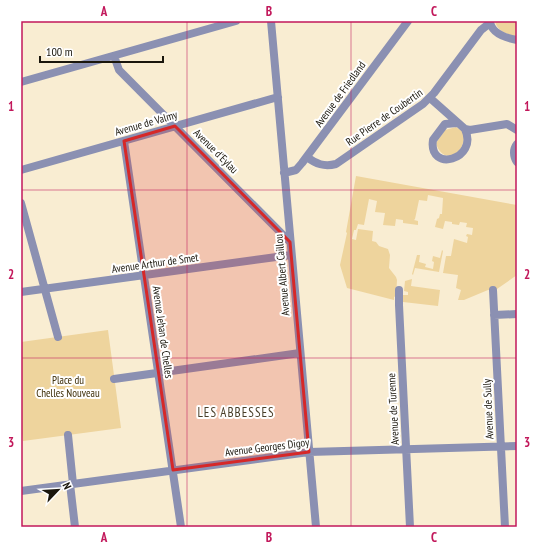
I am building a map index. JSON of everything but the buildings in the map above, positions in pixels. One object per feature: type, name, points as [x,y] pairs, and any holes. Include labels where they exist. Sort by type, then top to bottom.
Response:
[{"type":"street","points":[[21,82],[236,21]]},
{"type":"street","name":"Avenue Albert Caillou","points":[[271,21],[316,527]]},
{"type":"street","name":"Avenue de Friedland","points":[[284,173],[296,170],[307,157],[408,21]]},
{"type":"street","name":"Rue Pierre de Coubertin","points":[[307,157],[319,164],[332,165],[338,163],[430,98],[481,30],[490,22],[492,29],[496,32],[517,40]]},
{"type":"street","name":"Avenue d'Eylau","points":[[114,56],[119,70],[290,242]]},
{"type":"street","name":"Avenue de Valmy","points":[[21,170],[278,97]]},
{"type":"street","points":[[430,98],[465,129],[470,130],[506,124],[517,130]]},
{"type":"street","points":[[457,123],[446,124],[432,140],[434,151],[440,158],[444,160],[452,159],[459,155],[468,142],[465,129]]},
{"type":"street","name":"Avenue Jehan de Chelles","points":[[124,141],[181,527]]},
{"type":"street","points":[[517,144],[514,150],[517,162]]},
{"type":"street","points":[[21,203],[58,337]]},
{"type":"street","name":"Avenue Arthur de Smet","points":[[21,292],[292,255]]},
{"type":"street","name":"Avenue de Turenne","points":[[399,290],[410,527]]},
{"type":"street","name":"Avenue de Sully","points":[[492,290],[505,527]]},
{"type":"street","points":[[494,315],[517,314]]},
{"type":"street","points":[[114,379],[300,353]]},
{"type":"street","points":[[68,435],[75,527]]},
{"type":"street","name":"Avenue Georges Digoy","points":[[21,491],[309,452],[517,446]]},
{"type":"highlighted area","points":[[175,126],[290,242],[309,452],[173,470],[124,141]]},
{"type":"green space","points":[[495,21],[517,21],[517,37],[500,30]]},
{"type":"green space","points":[[456,127],[462,131],[465,136],[462,146],[456,154],[448,156],[444,155],[436,143],[445,130]]},
{"type":"green space","points":[[356,176],[517,205],[517,275],[497,289],[488,290],[464,300],[458,300],[461,290],[456,288],[458,275],[443,273],[446,256],[451,256],[454,239],[467,243],[468,237],[466,236],[467,234],[472,235],[473,228],[466,227],[467,223],[460,222],[459,225],[445,221],[443,229],[435,227],[437,219],[439,218],[440,214],[442,214],[443,198],[428,195],[427,201],[419,200],[414,220],[418,221],[418,225],[403,223],[403,220],[396,219],[395,226],[383,225],[385,213],[375,212],[377,201],[369,199],[364,225],[358,224],[356,230],[354,230],[352,239],[356,240],[358,229],[373,231],[372,241],[376,242],[379,246],[388,249],[390,255],[389,268],[397,280],[396,296],[394,297],[394,300],[347,288],[340,265],[347,233]]},
{"type":"green space","points":[[442,250],[439,272],[415,268],[413,275],[412,274],[417,255],[420,255],[419,262],[426,264],[425,267],[433,269],[433,256],[440,258]]},
{"type":"green space","points":[[412,279],[411,286],[440,290],[438,306],[403,302],[403,295],[408,295],[408,292],[404,291],[405,281]]},
{"type":"green space","name":"Place du Chelles Nouveau","points":[[108,330],[121,428],[23,441],[21,427],[21,342]]},
{"type":"district","name":"LES ABBESSES","points":[[236,412]]}]
